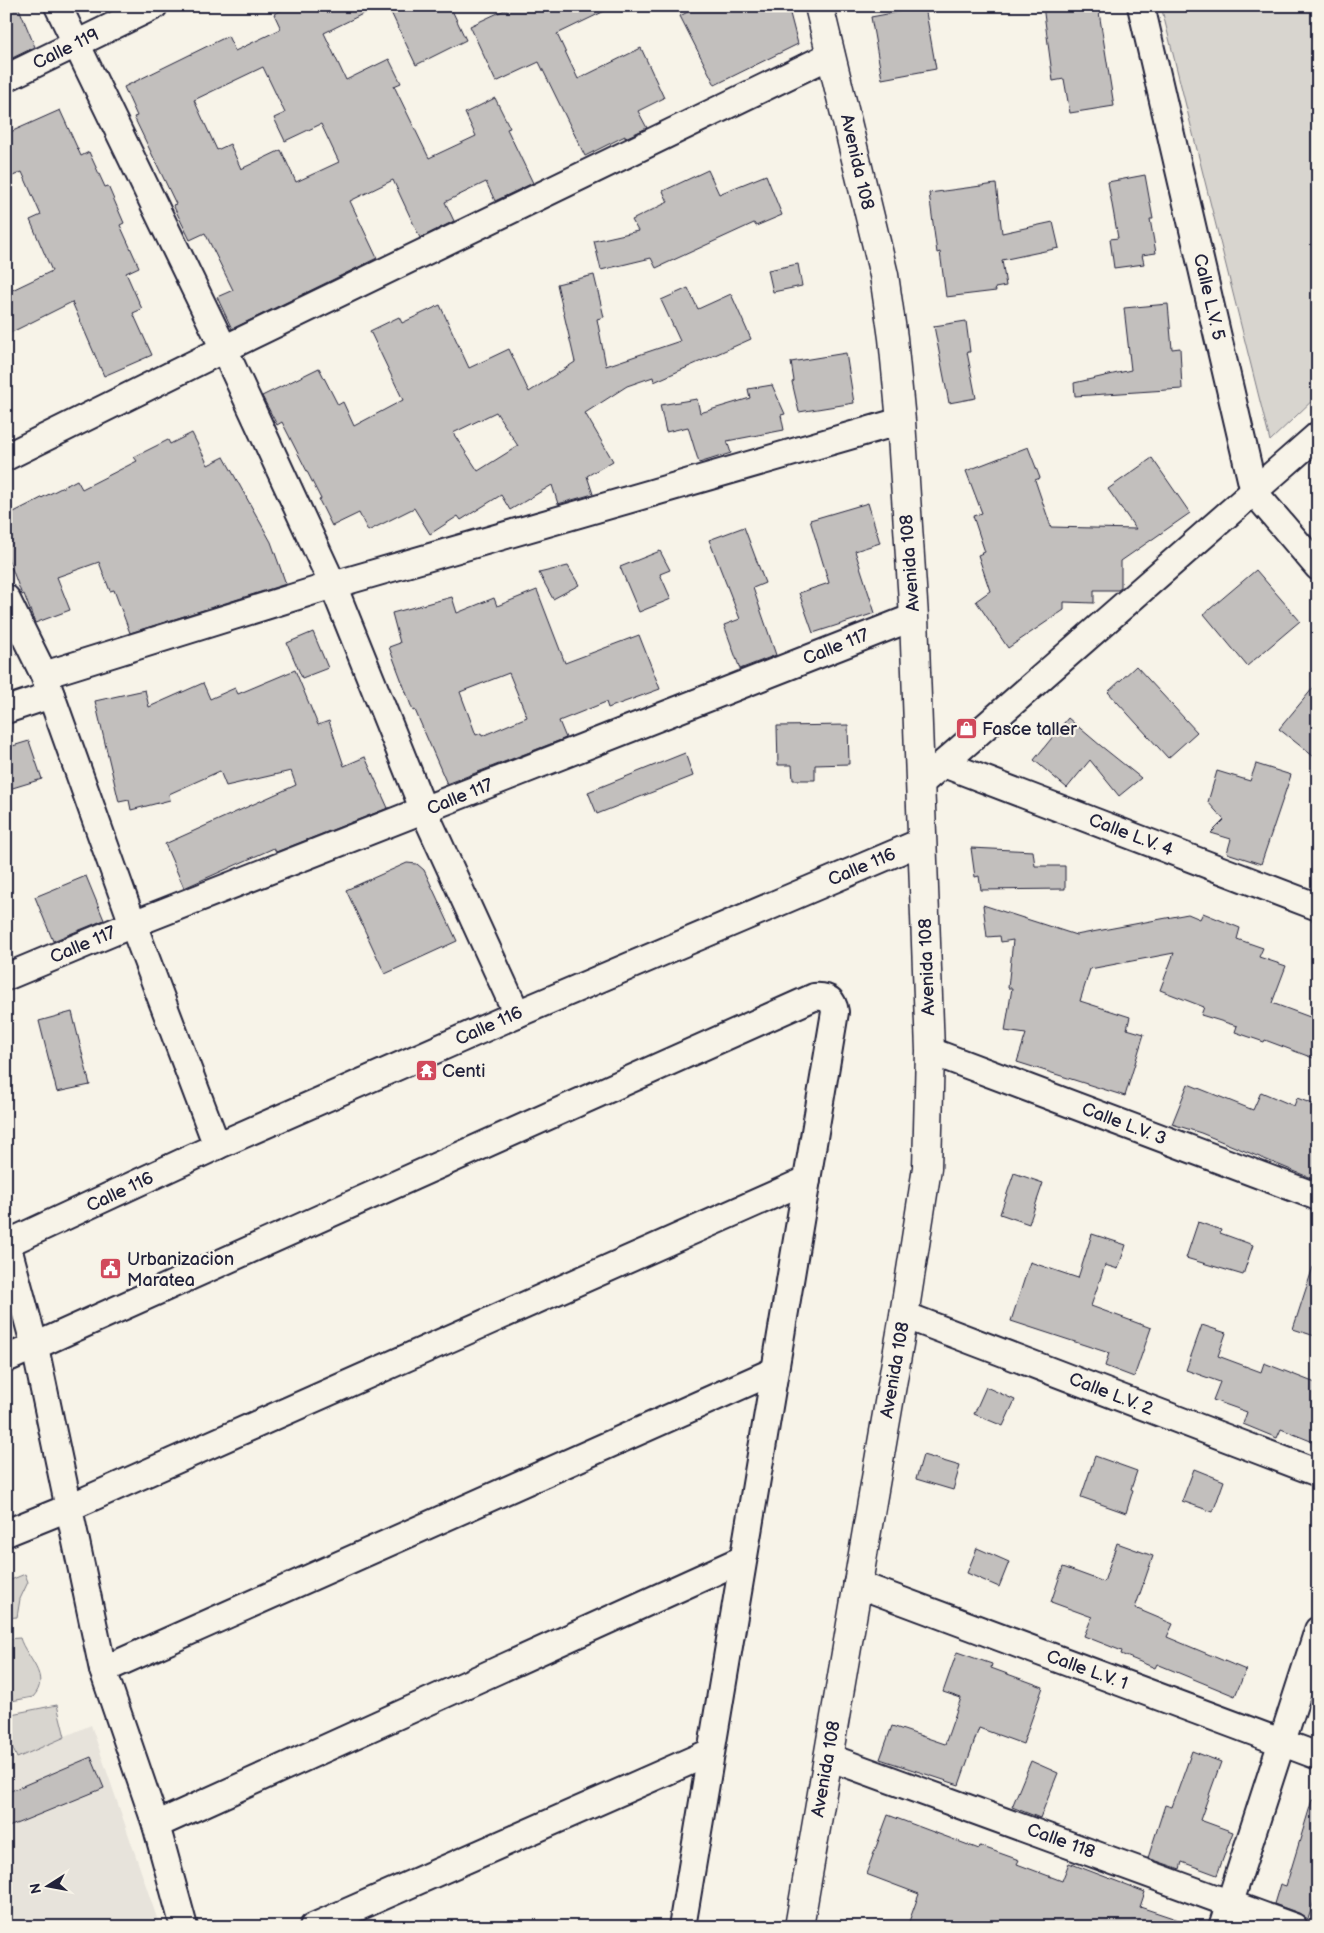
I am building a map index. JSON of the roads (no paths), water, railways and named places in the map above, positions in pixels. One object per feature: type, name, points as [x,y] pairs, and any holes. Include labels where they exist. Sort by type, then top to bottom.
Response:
[{"type":"street","points":[[58,6],[224,349],[333,585],[424,811],[517,1014]]},
{"type":"street","name":"Calle 119","points":[[6,78],[154,6]]},
{"type":"street","name":"Avenida 108","points":[[799,1927],[904,1315],[927,1168],[930,1051],[914,616],[901,421],[893,338],[884,275],[819,6]]},
{"type":"street","name":"Calle L.V. 5","points":[[1141,6],[1254,492],[1318,567]]},
{"type":"street","points":[[6,457],[224,349],[831,55]]},
{"type":"street","points":[[6,710],[47,685],[333,585],[901,421]]},
{"type":"street","points":[[920,784],[1318,435]]},
{"type":"street","points":[[6,598],[47,685],[133,924],[217,1146]]},
{"type":"street","name":"Calle 117","points":[[6,977],[133,924],[424,811],[914,616]]},
{"type":"street","name":"Calle L.V. 4","points":[[944,764],[1318,907]]},
{"type":"street","name":"Calle 116","points":[[7,1244],[217,1146],[517,1014],[921,842]]},
{"type":"street","points":[[6,1359],[814,996],[828,998],[833,1003],[835,1012],[682,1927]]},
{"type":"street","name":"Calle L.V. 3","points":[[930,1051],[1318,1197]]},
{"type":"street","points":[[6,1534],[807,1180]]},
{"type":"street","points":[[7,1244],[35,1347],[103,1670],[156,1825],[184,1927]]},
{"type":"street","name":"Calle L.V. 2","points":[[904,1315],[1318,1472]]},
{"type":"street","points":[[103,1670],[774,1371]]},
{"type":"street","points":[[156,1825],[743,1559]]},
{"type":"street","name":"Calle L.V. 1","points":[[857,1584],[1318,1756]]},
{"type":"street","points":[[1222,1927],[1318,1630]]},
{"type":"street","points":[[313,1927],[711,1752]]},
{"type":"street","name":"Calle 118","points":[[828,1757],[1294,1927]]},
{"type":"place","name":"Fasce taller","points":[[966,729]]},
{"type":"place","name":"Centi","points":[[426,1071]]},
{"type":"place","name":"Urbanizacion Maratea","points":[[111,1269]]}]
